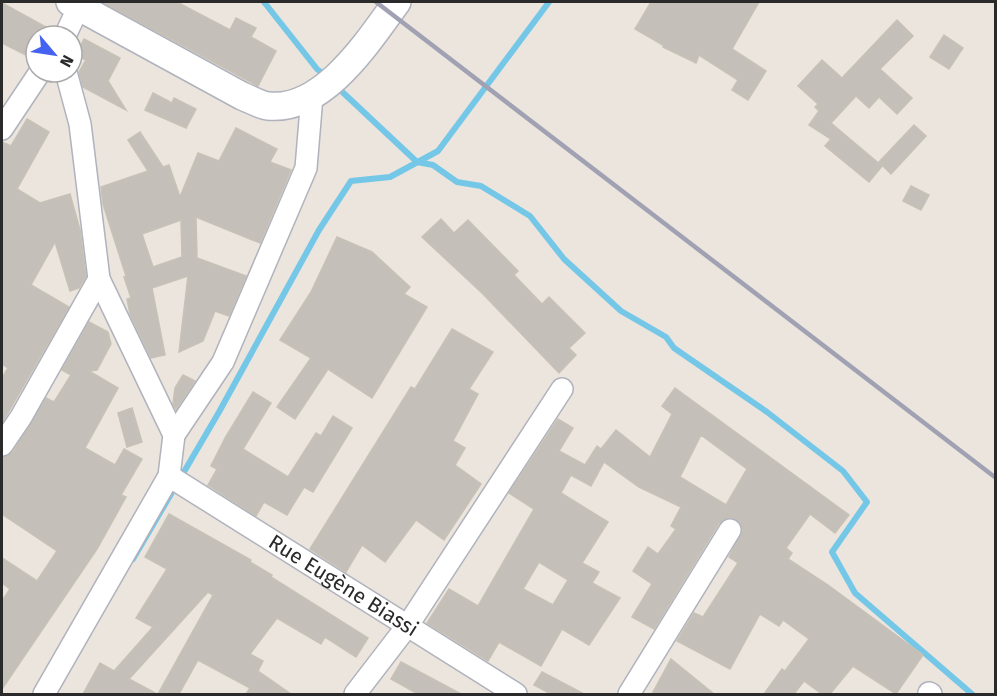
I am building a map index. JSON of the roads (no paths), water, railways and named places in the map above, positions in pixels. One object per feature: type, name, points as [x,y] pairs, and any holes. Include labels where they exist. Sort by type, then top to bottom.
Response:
[{"type":"street","points":[[69,24],[74,4],[250,99],[268,106],[296,102],[312,96],[330,82],[358,54],[397,2]]},
{"type":"street","points":[[2,129],[32,84]]},
{"type":"street","points":[[69,84],[80,124],[99,279],[174,435]]},
{"type":"street","points":[[44,694],[169,476],[174,435],[224,362],[306,168],[312,96]]},
{"type":"street","points":[[2,445],[21,417],[99,279]]},
{"type":"street","points":[[355,694],[408,625],[562,389]]},
{"type":"street","name":"Rue Eugène Biassi","points":[[169,476],[516,694]]},
{"type":"street","points":[[628,694],[730,530]]},
{"type":"waterway","points":[[264,2],[317,69],[327,77]]},
{"type":"waterway","points":[[133,559],[219,412],[319,230],[351,181],[390,177],[438,151],[549,2]]},
{"type":"waterway","points":[[336,86],[417,162],[433,165],[457,182],[481,186],[530,216],[564,259],[621,311],[666,337],[674,348],[767,412],[843,471],[867,502],[832,552],[855,593],[972,694]]},
{"type":"railway","points":[[376,2],[996,478]]}]
